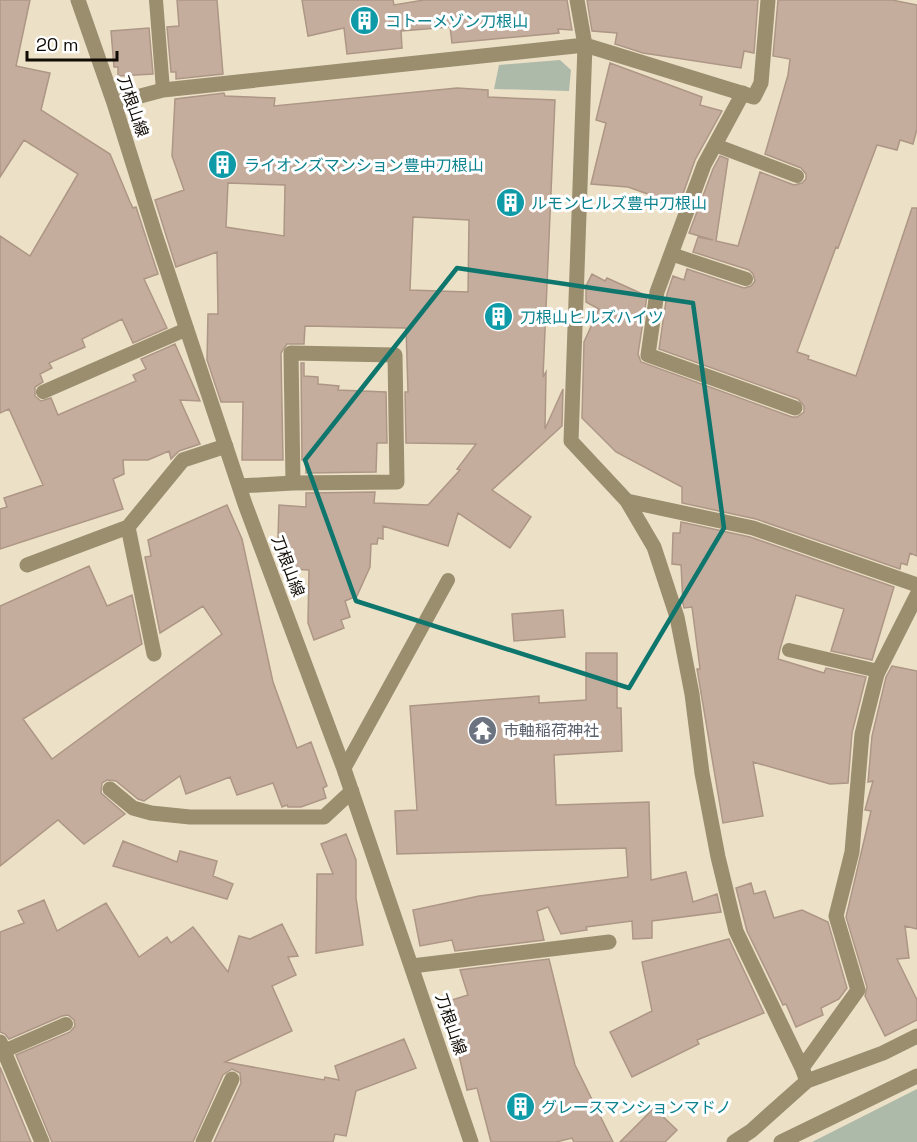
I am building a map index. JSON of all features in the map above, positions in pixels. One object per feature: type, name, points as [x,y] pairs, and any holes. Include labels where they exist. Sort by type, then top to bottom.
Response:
[{"type":"street","name":"刀根山線","points":[[78,0],[239,486],[352,791],[471,1142]]},
{"type":"street","points":[[577,0],[585,45],[571,441],[627,501],[654,547],[677,617],[692,694],[702,774],[718,857],[736,931],[804,1074]]},
{"type":"street","points":[[114,104],[163,90],[585,45],[754,97],[761,83],[768,0]]},
{"type":"street","points":[[743,93],[704,165],[657,292],[648,355],[795,408]]},
{"type":"street","points":[[239,486],[397,482],[395,355],[291,353],[293,483]]},
{"type":"street","points":[[27,565],[128,527],[183,460],[226,446]]},
{"type":"street","points":[[627,501],[753,528],[917,585]]},
{"type":"street","points":[[128,527],[154,654]]},
{"type":"street","points":[[734,1142],[751,1131],[804,1074],[858,990],[836,916],[852,852],[862,734],[878,671],[917,595]]},
{"type":"street","points":[[110,789],[133,808],[151,813],[190,817],[324,817],[352,791]]},
{"type":"street","points":[[412,966],[609,942]]},
{"type":"street","points":[[804,1074],[883,1053],[917,1036]]},
{"type":"street","points":[[2,1047],[42,1142]]},
{"type":"street","points":[[781,1142],[917,1076]]},
{"type":"street","points":[[203,1142],[232,1079]]},
{"type":"lane","points":[[156,0],[163,90]]},
{"type":"lane","points":[[715,145],[797,176]]},
{"type":"lane","points":[[671,254],[746,279]]},
{"type":"lane","points":[[43,392],[187,329]]},
{"type":"lane","points":[[344,769],[448,580]]},
{"type":"lane","points":[[789,650],[878,671]]},
{"type":"lane","points":[[2,1047],[66,1024]]},
{"type":"highlighted area","points":[[457,268],[693,303],[724,528],[629,688],[356,601],[305,460]]},
{"type":"green space","points":[[560,60],[571,70],[569,91],[494,89],[499,65]]},
{"type":"green space","points":[[917,1089],[917,1142],[812,1142]]},
{"type":"building","points":[[0,0],[30,0],[16,66],[50,73],[41,110],[110,154],[130,202],[133,208],[136,207],[158,274],[144,279],[167,328],[133,343],[122,319],[82,339],[85,347],[49,363],[52,368],[40,374],[43,382],[35,387],[35,396],[41,401],[51,398],[58,415],[136,381],[133,375],[146,369],[141,359],[175,344],[200,401],[180,400],[200,444],[179,451],[171,459],[169,451],[148,460],[123,460],[124,474],[113,479],[123,509],[0,549],[0,509],[7,507],[4,498],[43,485],[9,409],[0,413],[0,236],[30,256],[78,174],[24,140],[0,177]]},
{"type":"building","points":[[177,0],[217,0],[223,74],[176,79],[176,72],[171,72],[167,27],[179,26]]},
{"type":"building","points":[[302,0],[393,0],[394,5],[424,0],[567,0],[572,30],[558,29],[559,33],[452,43],[450,27],[401,31],[402,48],[347,54],[344,28],[308,36]]},
{"type":"building","points":[[587,0],[758,0],[754,53],[744,51],[741,68],[643,53],[615,44],[617,33],[592,31]]},
{"type":"building","points":[[778,0],[892,0],[917,5],[917,129],[913,144],[900,140],[897,150],[877,145],[797,352],[809,356],[808,359],[856,376],[912,208],[917,208],[917,556],[910,553],[907,565],[901,563],[900,569],[756,519],[682,503],[682,487],[616,452],[582,418],[584,342],[599,309],[586,302],[586,286],[592,274],[605,281],[607,278],[647,296],[638,354],[641,362],[792,417],[797,417],[804,412],[804,406],[798,399],[659,349],[667,294],[673,276],[684,280],[687,269],[744,288],[751,286],[755,281],[749,270],[693,252],[698,237],[713,240],[689,233],[720,156],[728,159],[716,241],[738,246],[760,172],[794,185],[806,179],[806,174],[801,168],[765,154],[788,75],[790,59],[773,56]]},
{"type":"building","points":[[149,28],[153,74],[118,76],[118,67],[114,67],[111,31]]},
{"type":"building","points":[[610,63],[702,97],[700,105],[722,111],[695,160],[679,205],[628,187],[591,184],[606,123],[596,120]]},
{"type":"building","points":[[457,88],[488,90],[488,97],[555,100],[543,377],[546,372],[545,429],[563,389],[562,426],[492,490],[531,517],[510,548],[458,513],[448,546],[383,526],[383,539],[378,538],[377,544],[371,544],[370,567],[357,596],[345,601],[350,617],[341,620],[344,628],[314,640],[308,623],[309,570],[289,569],[278,537],[279,505],[306,507],[306,493],[375,492],[374,503],[428,505],[460,470],[457,469],[476,444],[406,443],[405,392],[408,392],[406,328],[305,326],[304,344],[287,344],[281,353],[283,460],[242,460],[243,402],[221,402],[207,360],[208,314],[218,314],[217,252],[176,267],[155,200],[184,190],[172,156],[175,99],[224,93],[225,96],[275,98],[274,106]],"holes":[[[228,183],[285,185],[284,236],[226,227]],[[413,217],[469,220],[468,292],[410,290]]]},
{"type":"building","points":[[301,363],[304,363],[304,376],[318,377],[318,384],[339,386],[338,390],[386,392],[387,443],[377,443],[376,472],[306,473],[306,460],[302,460]]},
{"type":"building","points":[[227,505],[242,539],[273,682],[297,748],[311,742],[327,786],[323,788],[326,798],[301,807],[288,807],[287,805],[282,807],[273,783],[237,795],[230,777],[186,794],[180,776],[144,801],[138,799],[116,781],[107,780],[102,783],[101,793],[125,814],[84,844],[58,820],[0,866],[0,606],[89,566],[107,606],[132,595],[142,644],[23,719],[52,759],[222,634],[203,606],[160,633],[145,557],[151,556],[148,540]]},
{"type":"building","points":[[681,522],[750,537],[894,587],[872,660],[831,651],[844,609],[796,595],[780,649],[778,659],[824,673],[826,668],[866,677],[852,733],[848,783],[830,784],[753,762],[763,816],[723,823],[697,669],[700,669],[692,607],[684,608],[681,565],[672,564],[673,533],[680,533]]},
{"type":"building","points":[[563,610],[565,637],[514,641],[512,614]]},
{"type":"building","points":[[586,653],[617,653],[617,708],[621,708],[622,751],[554,755],[556,805],[649,802],[651,880],[686,872],[693,902],[717,894],[721,912],[652,921],[652,938],[633,939],[632,921],[586,927],[587,930],[561,934],[548,907],[537,911],[544,940],[455,951],[452,940],[420,946],[413,910],[479,896],[628,877],[626,848],[397,854],[395,811],[417,810],[410,706],[539,696],[539,703],[586,700]]},
{"type":"building","points":[[892,666],[917,671],[917,929],[905,926],[909,958],[897,959],[917,1000],[917,1020],[885,1036],[865,996],[867,987],[846,917],[871,811],[865,810],[873,781],[868,782],[872,736],[886,677]]},
{"type":"building","points":[[346,834],[356,860],[356,898],[363,945],[316,953],[317,874],[333,874],[321,844]]},
{"type":"building","points":[[123,841],[177,862],[180,851],[217,861],[213,876],[233,884],[227,899],[113,866]]},
{"type":"building","points":[[751,883],[754,894],[765,891],[774,918],[802,910],[828,922],[847,988],[839,999],[821,1008],[823,1015],[796,1027],[747,931],[736,888]]},
{"type":"building","points":[[44,900],[57,931],[106,903],[139,957],[167,937],[171,943],[193,927],[228,972],[239,936],[250,939],[282,924],[298,956],[288,957],[296,975],[272,986],[292,1031],[225,1062],[324,1080],[325,1077],[339,1080],[335,1066],[404,1039],[416,1068],[356,1091],[346,1136],[335,1134],[333,1142],[214,1142],[241,1083],[240,1073],[232,1069],[223,1075],[193,1142],[52,1142],[16,1055],[70,1032],[75,1026],[74,1020],[68,1015],[62,1016],[9,1039],[0,1032],[0,932],[24,923],[18,911]]},
{"type":"building","points":[[729,939],[764,1013],[697,1040],[699,1044],[632,1077],[610,1032],[652,1011],[642,962]]},
{"type":"building","points":[[549,959],[575,1065],[613,1142],[574,1142],[572,1138],[556,1142],[491,1142],[477,1088],[467,1090],[458,1051],[455,1052],[439,1004],[468,995],[460,970]]},
{"type":"building","points":[[0,1067],[31,1142],[0,1142]]},
{"type":"building","points":[[654,1108],[677,1130],[665,1142],[620,1142]]},
{"type":"place","name":"コトーメゾン刀根山","points":[[364,21]]},
{"type":"place","name":"ライオンズマンション豊中刀根山","points":[[223,165]]},
{"type":"place","name":"ルモンヒルズ豊中刀根山","points":[[510,203]]},
{"type":"place","name":"刀根山ヒルズハイツ","points":[[499,317]]},
{"type":"place","name":"市軸稲荷神社","points":[[482,730]]},
{"type":"place","name":"グレースマンションマドノ","points":[[520,1107]]}]
